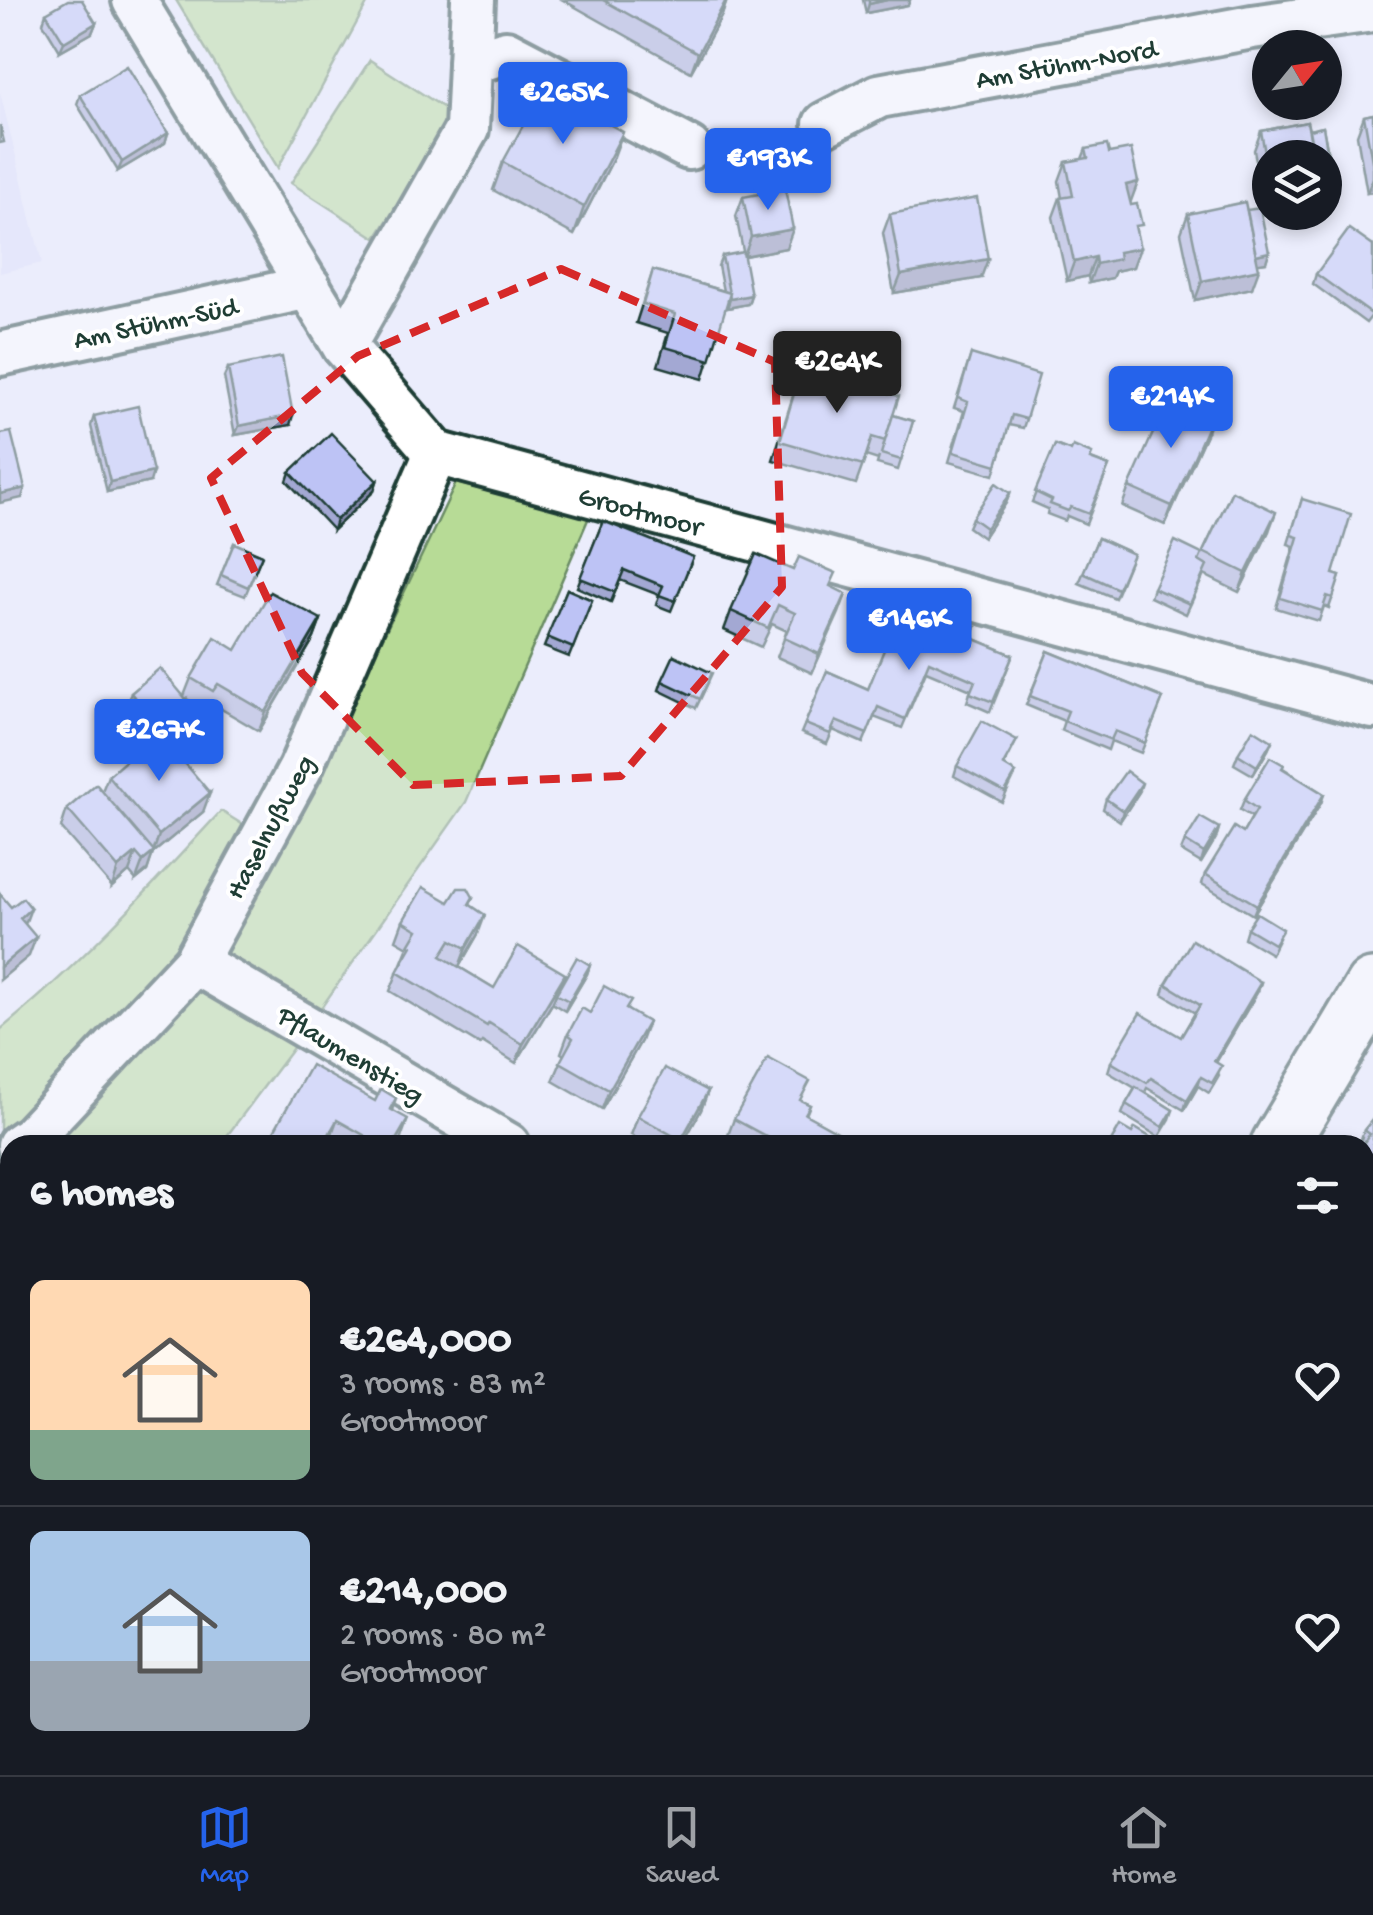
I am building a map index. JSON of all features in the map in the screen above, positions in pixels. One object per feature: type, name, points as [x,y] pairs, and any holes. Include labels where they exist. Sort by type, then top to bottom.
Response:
[{"type":"main road","points":[[1284,1135],[1373,987]]},
{"type":"street","points":[[134,0],[344,346],[436,453]]},
{"type":"street","points":[[344,346],[467,129],[473,0]]},
{"type":"street","name":"Am Stühm-Nord","points":[[825,124],[879,96],[1252,27],[1373,10]]},
{"type":"street","points":[[470,63],[506,52],[689,148]]},
{"type":"street","name":"Am Stühm-Süd","points":[[0,354],[309,287]]},
{"type":"street","name":"Grootmoor","points":[[436,453],[1373,707]]},
{"type":"street","name":"Haselnußweg","points":[[33,1135],[195,962],[300,769],[436,453]]},
{"type":"street","name":"Pflaumenstieg","points":[[195,962],[491,1135]]},
{"type":"highlighted area","points":[[561,269],[775,362],[782,587],[621,776],[413,785],[302,673],[211,478],[358,356]]},
{"type":"shaded area","points":[[0,92],[42,263],[0,273]]},
{"type":"green space","points":[[176,0],[369,0],[278,168]]},
{"type":"green space","points":[[370,60],[455,115],[376,238],[291,183]]},
{"type":"green space","points":[[456,483],[589,517],[466,802],[228,1135],[0,1135],[0,1030],[87,952],[221,811],[280,854]]},
{"type":"building","points":[[68,0],[82,0],[96,23],[64,42],[46,13]]},
{"type":"building","points":[[603,0],[726,0],[698,53]]},
{"type":"building","points":[[127,66],[168,133],[122,162],[80,95]]},
{"type":"building","points":[[544,87],[623,132],[584,207],[503,162]]},
{"type":"building","points":[[1373,114],[1373,167],[1364,116]]},
{"type":"building","points":[[1307,122],[1310,140],[1263,140],[1261,131]]},
{"type":"building","points":[[1323,127],[1325,140],[1311,140],[1309,130]]},
{"type":"building","points":[[1107,145],[1109,153],[1131,149],[1138,182],[1126,185],[1131,205],[1137,204],[1142,225],[1135,226],[1140,248],[1118,252],[1119,259],[1096,264],[1095,257],[1074,262],[1060,198],[1073,196],[1066,162],[1088,158],[1086,149]]},
{"type":"building","points":[[785,189],[793,229],[751,237],[743,197]]},
{"type":"building","points":[[977,198],[988,259],[901,275],[890,214]]},
{"type":"building","points":[[1245,202],[1259,269],[1202,281],[1188,214]]},
{"type":"building","points":[[1252,209],[1252,230],[1264,230],[1269,252],[1256,255],[1247,210]]},
{"type":"building","points":[[1349,229],[1373,246],[1370,313],[1316,274]]},
{"type":"building","points":[[743,252],[751,295],[730,299],[722,256]]},
{"type":"building","points":[[653,270],[730,293],[710,360],[665,347],[675,314],[643,304]]},
{"type":"building","points":[[971,354],[1039,375],[1026,419],[1012,415],[997,465],[953,452],[968,402],[958,398]]},
{"type":"building","points":[[282,357],[293,415],[239,426],[228,368]]},
{"type":"building","points":[[802,367],[899,396],[885,441],[872,437],[863,465],[780,441]]},
{"type":"building","points":[[1170,395],[1213,415],[1172,506],[1129,487]]},
{"type":"building","points":[[138,406],[153,472],[110,482],[94,416]]},
{"type":"building","points":[[893,415],[913,421],[901,460],[881,454]]},
{"type":"building","points":[[11,432],[25,488],[0,494],[0,434]]},
{"type":"building","points":[[331,433],[377,481],[336,520],[290,472]]},
{"type":"building","points":[[1055,445],[1071,451],[1073,446],[1092,454],[1090,459],[1109,466],[1089,514],[1050,504],[1052,500],[1035,492]]},
{"type":"building","points":[[996,483],[1010,493],[986,528],[972,518]]},
{"type":"building","points":[[1232,491],[1276,512],[1246,573],[1203,552]]},
{"type":"building","points":[[1302,499],[1351,514],[1333,574],[1340,576],[1333,598],[1327,596],[1322,611],[1280,598],[1298,537],[1291,535]]},
{"type":"building","points":[[603,521],[693,557],[675,601],[659,595],[663,586],[624,570],[615,592],[580,578]]},
{"type":"building","points":[[1098,538],[1133,554],[1118,589],[1083,573]]},
{"type":"building","points":[[1175,541],[1202,554],[1199,561],[1207,566],[1190,604],[1153,588]]},
{"type":"building","points":[[234,543],[262,555],[248,587],[221,575]]},
{"type":"building","points":[[756,554],[793,570],[799,557],[836,573],[830,586],[846,594],[819,654],[784,638],[795,613],[778,605],[768,628],[731,611]]},
{"type":"building","points":[[567,589],[592,600],[573,648],[547,637]]},
{"type":"building","points":[[270,592],[321,619],[266,712],[218,684],[213,691],[191,678],[215,637],[236,650]]},
{"type":"building","points":[[901,608],[957,631],[962,621],[976,627],[972,638],[1013,655],[993,702],[970,693],[975,681],[929,661],[905,719],[878,707],[867,734],[836,721],[830,734],[805,724],[827,671],[868,689]]},
{"type":"building","points":[[1048,651],[1163,698],[1145,743],[1115,731],[1111,740],[1064,721],[1068,711],[1030,696]]},
{"type":"building","points":[[674,655],[712,673],[700,699],[662,681]]},
{"type":"building","points":[[160,668],[186,699],[156,724],[131,693]]},
{"type":"building","points":[[982,721],[1017,740],[1003,765],[1016,773],[1005,792],[957,766]]},
{"type":"building","points":[[1253,729],[1272,741],[1257,766],[1238,754]]},
{"type":"building","points":[[159,732],[210,793],[159,835],[108,776]]},
{"type":"building","points":[[1270,757],[1324,794],[1257,905],[1205,874],[1234,827],[1243,833],[1257,809],[1244,800]]},
{"type":"building","points":[[1126,771],[1142,783],[1123,811],[1106,799]]},
{"type":"building","points":[[96,784],[154,852],[143,861],[136,853],[118,868],[67,809]]},
{"type":"building","points":[[1200,817],[1219,828],[1204,853],[1185,841]]},
{"type":"building","points":[[423,887],[449,902],[458,888],[468,888],[473,897],[469,904],[485,915],[466,948],[451,940],[441,956],[494,988],[518,946],[565,974],[523,1044],[397,972],[418,930],[403,921]]},
{"type":"building","points":[[0,894],[11,907],[23,898],[31,908],[20,918],[36,937],[0,967]]},
{"type":"building","points":[[1257,913],[1283,929],[1274,944],[1247,928]]},
{"type":"building","points":[[1192,940],[1261,982],[1214,1061],[1222,1066],[1212,1083],[1201,1077],[1187,1100],[1151,1078],[1147,1083],[1111,1062],[1140,1013],[1181,1037],[1200,1005],[1166,984]]},
{"type":"building","points":[[577,957],[590,965],[569,1001],[556,994]]},
{"type":"building","points":[[604,986],[631,1001],[626,1009],[648,1022],[609,1090],[560,1062],[573,1038],[568,1034],[582,1008],[590,1013]]},
{"type":"building","points":[[768,1058],[810,1081],[800,1100],[810,1105],[805,1114],[843,1135],[764,1135],[734,1119]]},
{"type":"building","points":[[311,1065],[375,1101],[381,1089],[396,1098],[390,1109],[408,1119],[399,1135],[364,1135],[337,1120],[329,1135],[281,1135],[274,1131]]},
{"type":"building","points":[[665,1068],[708,1091],[684,1135],[672,1135],[638,1116]]},
{"type":"building","points":[[1136,1087],[1173,1110],[1163,1127],[1126,1104]]},
{"type":"building","points":[[1373,1119],[1373,1135],[1364,1130]]},
{"type":"building","points":[[1120,1126],[1146,1135],[1115,1135]]}]
